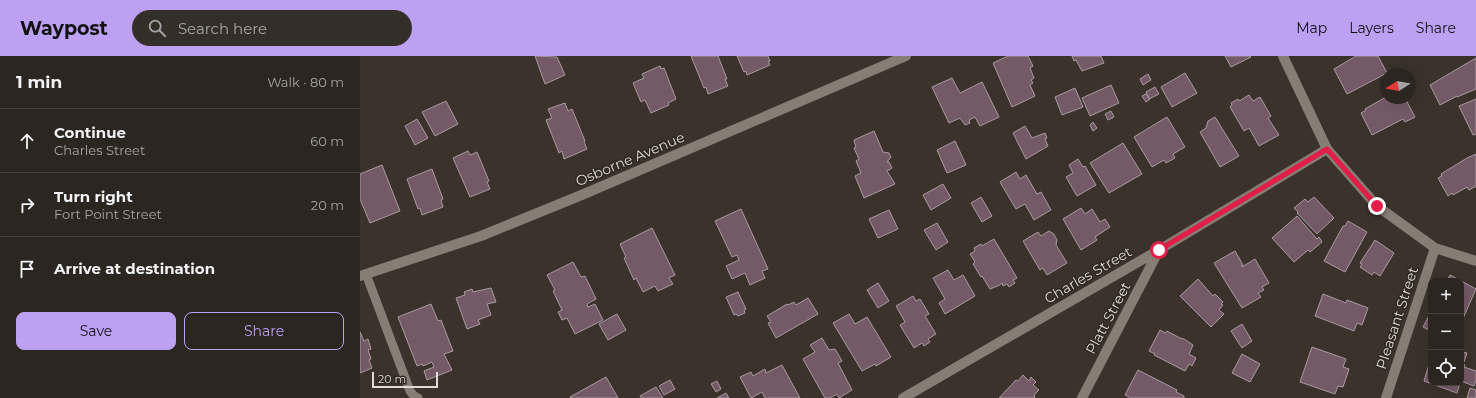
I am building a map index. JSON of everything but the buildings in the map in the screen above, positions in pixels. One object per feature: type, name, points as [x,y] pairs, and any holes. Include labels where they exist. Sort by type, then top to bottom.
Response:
[{"type":"street","name":"Osborne Avenue","points":[[363,275],[481,236],[584,194],[906,56]]},
{"type":"street","points":[[1283,56],[1327,149],[1377,206],[1435,248],[1476,261]]},
{"type":"street","name":"Charles Street","points":[[903,398],[1159,250],[1327,149]]},
{"type":"street","name":"Pleasant Street","points":[[1386,398],[1435,248]]},
{"type":"street","name":"Platt Street","points":[[1082,398],[1159,250]]},
{"type":"lane","points":[[363,275],[410,391],[418,398]]},
{"type":"route","points":[[1159,250],[1327,149],[1377,206]]}]
